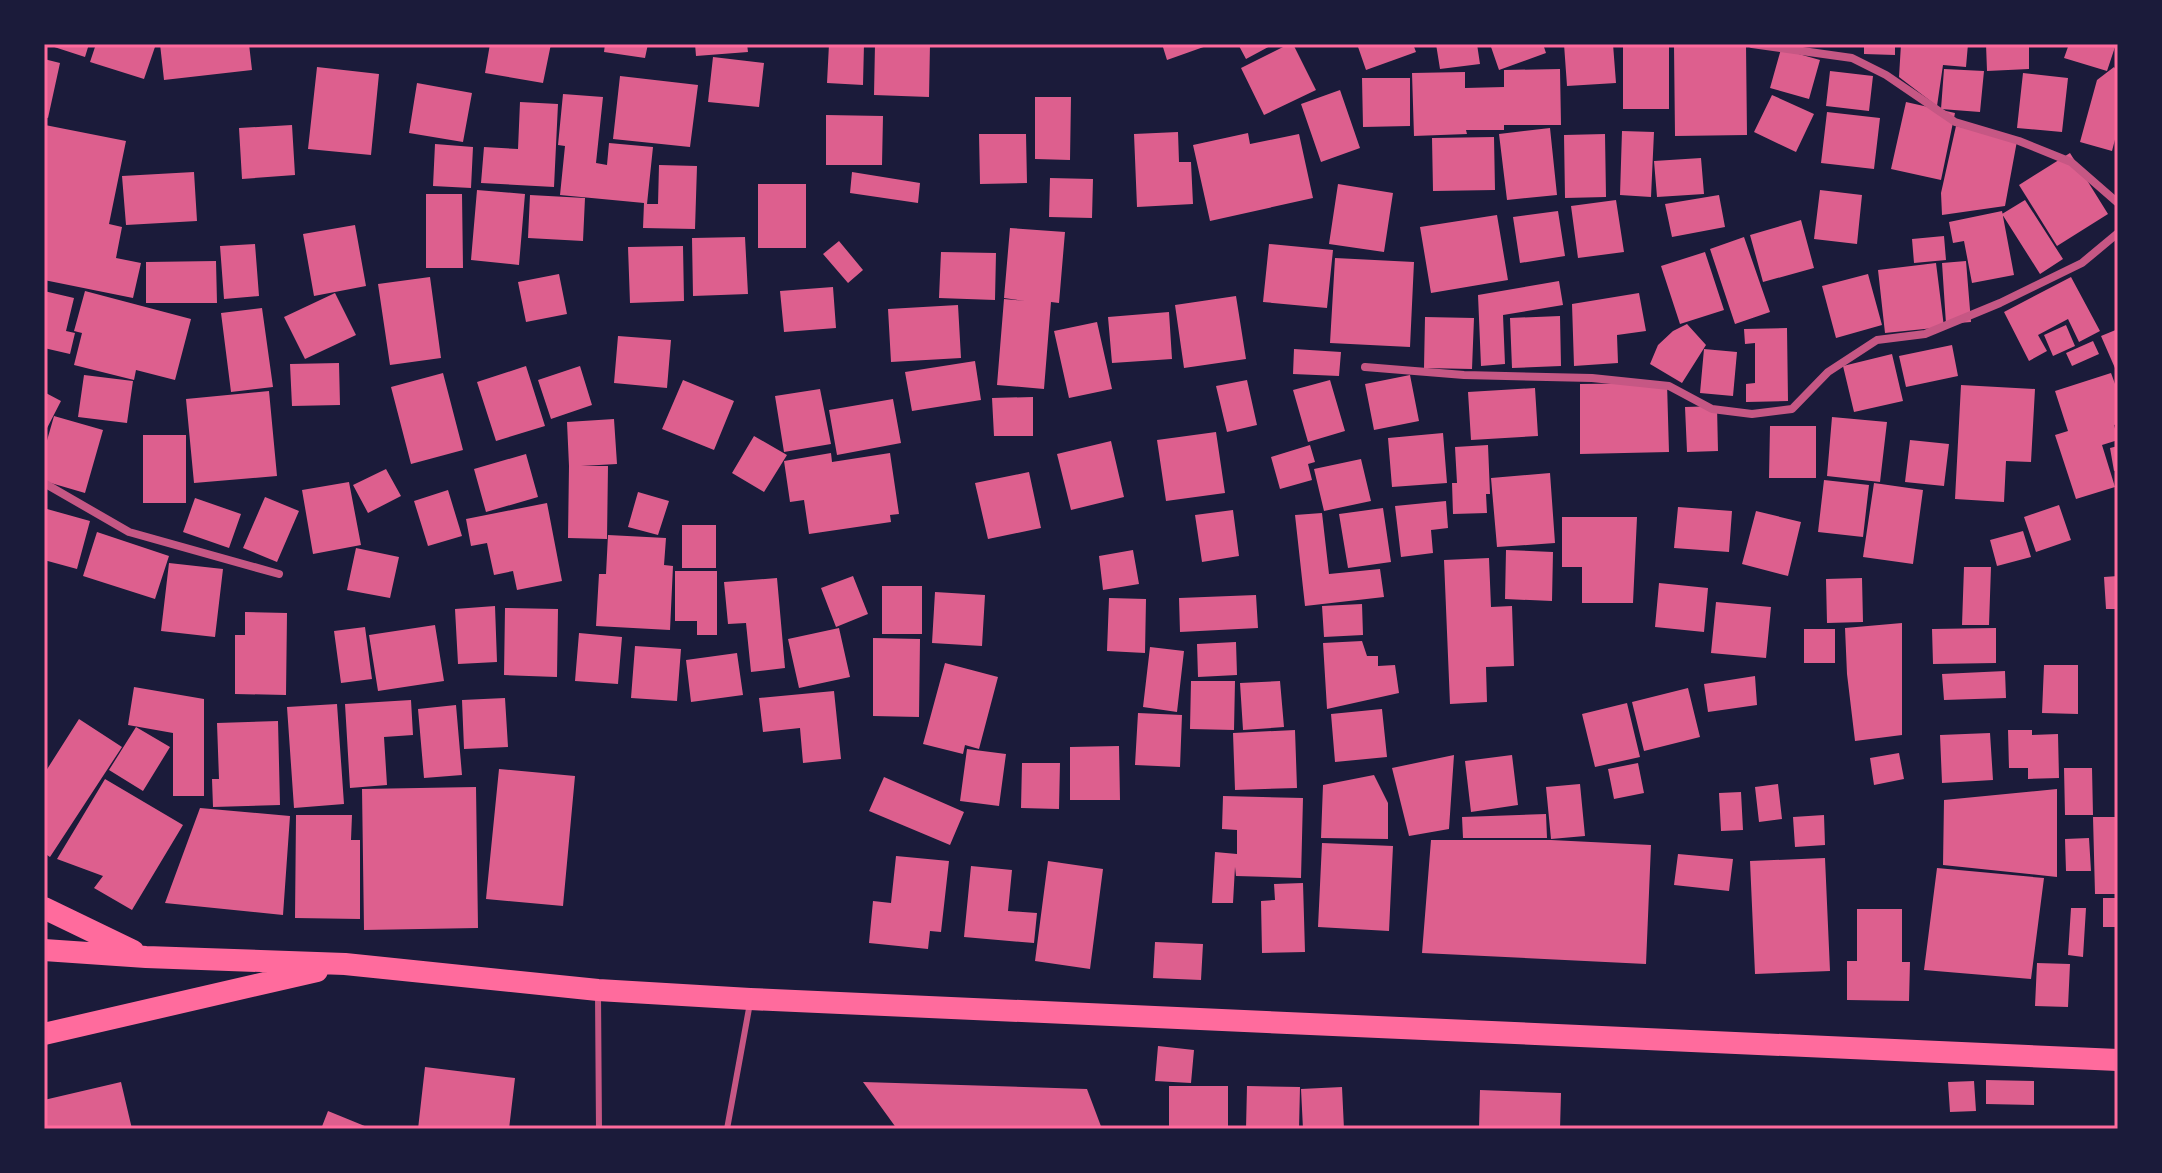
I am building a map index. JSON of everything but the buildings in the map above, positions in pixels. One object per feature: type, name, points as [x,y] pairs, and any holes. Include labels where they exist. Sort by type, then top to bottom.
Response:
[{"type":"highway","points":[[44,908],[146,957]]},
{"type":"highway","points":[[44,950],[345,964],[598,990],[750,999],[2118,1060]]},
{"type":"highway","points":[[44,1034],[345,964]]},
{"type":"street","points":[[1752,44],[1852,58],[1886,75],[1955,122],[2019,141],[2071,162],[2118,203]]},
{"type":"street","points":[[1365,367],[1464,375],[1623,381],[1669,386],[1712,409],[1752,414],[1792,409],[1828,372],[1877,340],[1925,334],[2000,303],[2082,263],[2118,233]]},
{"type":"street","points":[[44,483],[129,532],[279,574]]},
{"type":"lane","points":[[598,990],[599,1129]]},
{"type":"lane","points":[[727,1129],[750,999]]}]
